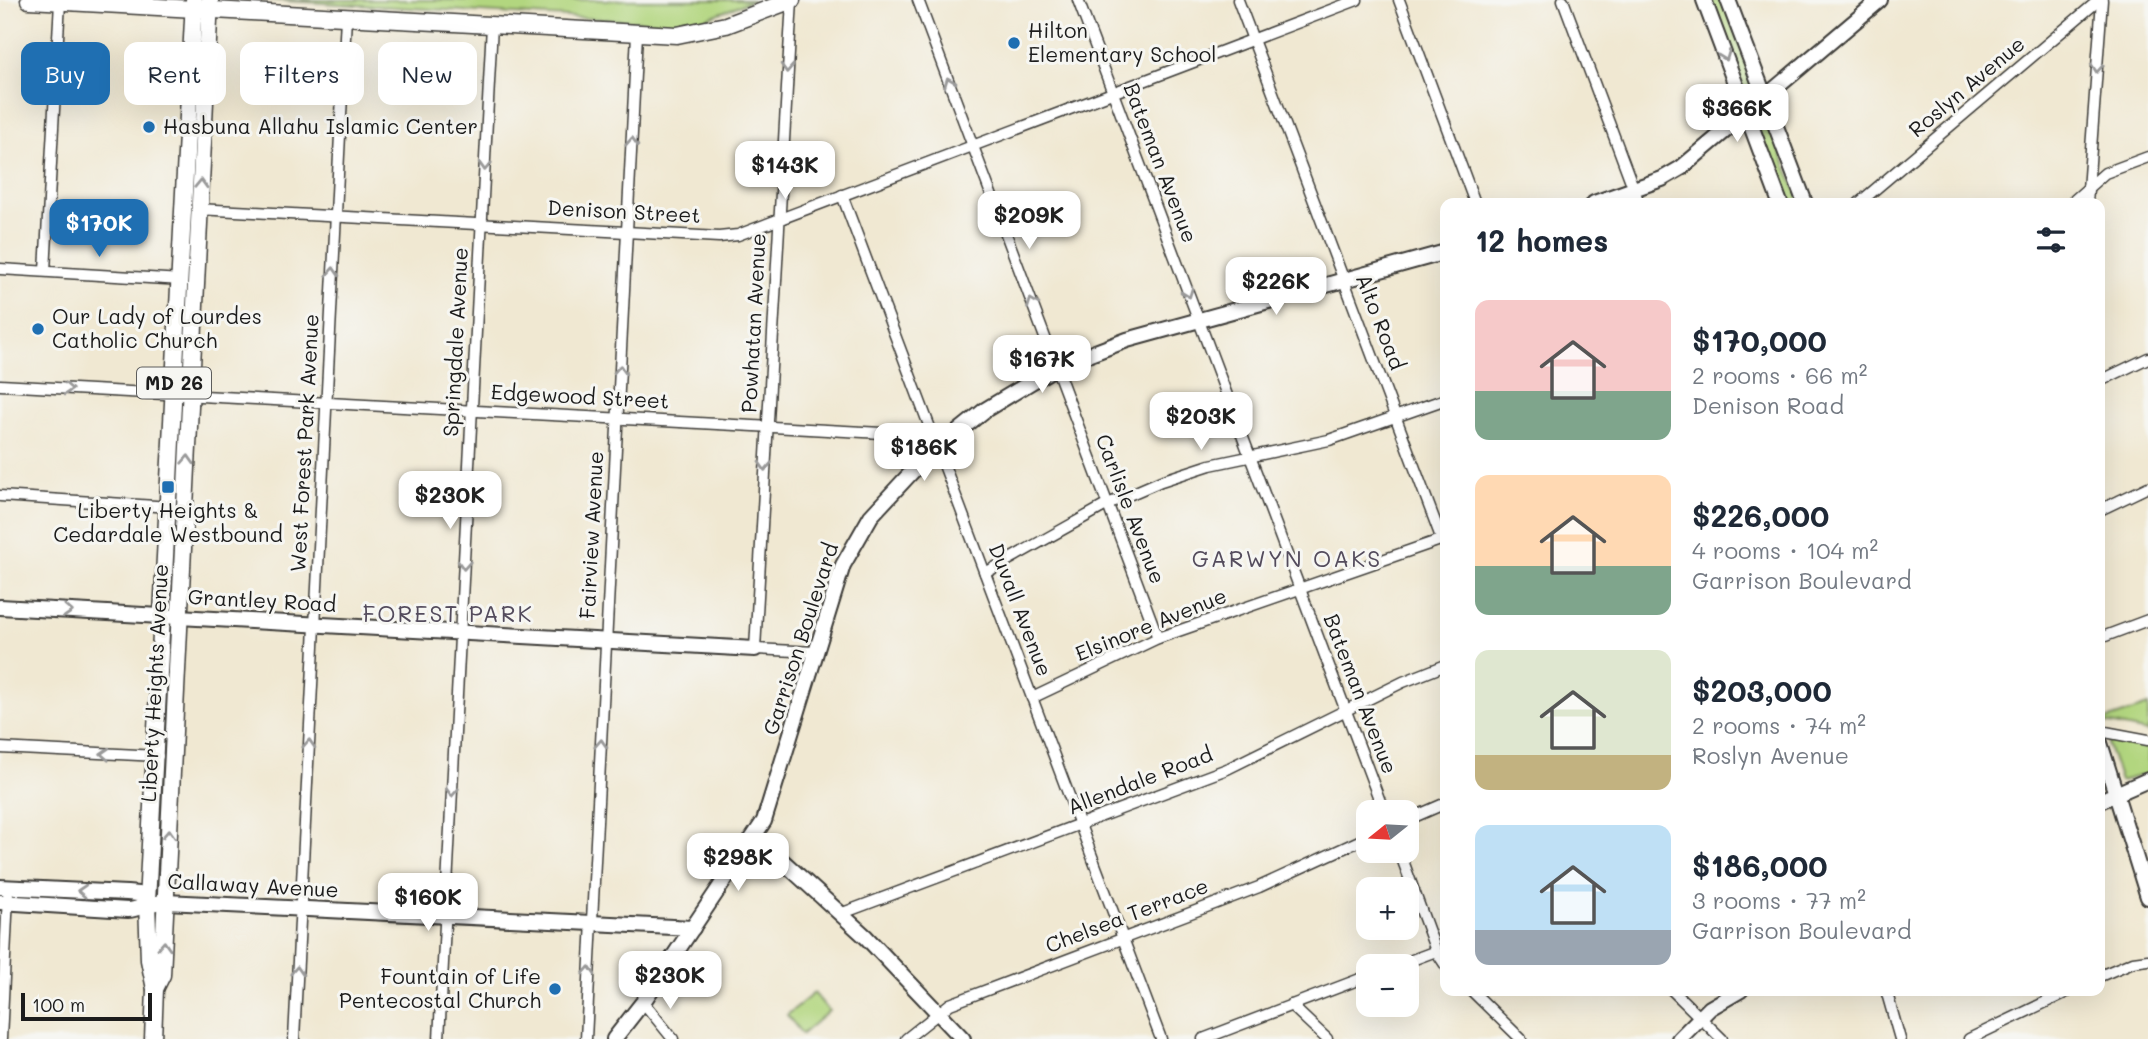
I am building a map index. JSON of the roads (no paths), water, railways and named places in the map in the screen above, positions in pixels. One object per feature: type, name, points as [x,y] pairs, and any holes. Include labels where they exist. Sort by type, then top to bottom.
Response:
[{"type":"main road","points":[[29,0],[202,5],[346,17],[677,35],[705,31],[792,0]]},
{"type":"main road","points":[[1704,0],[1778,198]]},
{"type":"main road","points":[[1728,0],[1803,198]]},
{"type":"main road","points":[[1637,196],[1672,174],[1880,0]]},
{"type":"main road","name":"Liberty Heights Avenue","points":[[153,1039],[155,989],[149,960],[147,902],[182,208],[202,5]]},
{"type":"main road","name":"Liberty Heights Avenue","points":[[155,989],[162,975],[197,281],[202,5]]},
{"type":"main road","name":"Garrison Boulevard","points":[[614,1039],[643,1002],[756,837],[777,786],[843,565],[860,532],[887,496],[937,447],[1004,397],[1056,367],[1104,347],[1440,254]]},
{"type":"main road","name":"Grantley Road","points":[[0,607],[755,649]]},
{"type":"main road","points":[[2105,759],[2147,891]]},
{"type":"main road","points":[[2105,798],[2148,780]]},
{"type":"main road","points":[[756,837],[840,914],[938,1010],[963,1039]]},
{"type":"main road","name":"Callaway Avenue","points":[[4,887],[138,894],[147,902]]},
{"type":"main road","name":"Callaway Avenue","points":[[4,902],[137,909],[147,902],[166,902],[693,928]]},
{"type":"main road","points":[[1679,1039],[1699,1018],[1730,996]]},
{"type":"street","name":"Powhatan Avenue","points":[[755,649],[792,0]]},
{"type":"street","name":"Carlisle Avenue","points":[[918,0],[1158,638]]},
{"type":"street","name":"Bateman Avenue","points":[[1078,0],[1379,800]]},
{"type":"street","name":"Alto Road","points":[[1238,0],[1440,529]]},
{"type":"street","name":"Denison Street","points":[[182,208],[728,236],[1357,0]]},
{"type":"street","points":[[1399,0],[1473,198]]},
{"type":"street","points":[[1563,0],[1637,196]]},
{"type":"street","points":[[2087,198],[2101,0]]},
{"type":"street","name":"Roslyn Avenue","points":[[1865,198],[2101,0]]},
{"type":"street","points":[[45,271],[60,2]]},
{"type":"street","name":"West Forest Park Avenue","points":[[294,1039],[346,17]]},
{"type":"street","name":"Springdale Avenue","points":[[439,1039],[492,25]]},
{"type":"street","name":"Fairview Avenue","points":[[586,1039],[637,33]]},
{"type":"street","points":[[2077,198],[2105,173],[2148,157]]},
{"type":"street","name":"Duvall Avenue","points":[[842,195],[1161,1039]]},
{"type":"street","points":[[0,269],[197,281]]},
{"type":"street","points":[[2105,379],[2148,358]]},
{"type":"street","name":"Edgewood Street","points":[[0,385],[927,436],[937,447]]},
{"type":"street","points":[[985,573],[1108,504],[1185,472],[1329,440],[1440,401]]},
{"type":"street","points":[[2105,508],[2148,487]]},
{"type":"street","points":[[0,496],[185,508]]},
{"type":"street","name":"Elsinore Avenue","points":[[1032,698],[1158,638],[1440,540]]},
{"type":"street","points":[[2105,637],[2148,620]]},
{"type":"street","name":"Grantley Road","points":[[755,649],[816,652]]},
{"type":"street","name":"Allendale Road","points":[[840,914],[1239,764],[1393,687],[1440,667]]},
{"type":"street","points":[[2105,732],[2148,740]]},
{"type":"street","points":[[0,748],[173,757]]},
{"type":"street","points":[[1419,815],[1440,806]]},
{"type":"street","name":"Chelsea Terrace","points":[[906,1039],[938,1010],[1259,887],[1356,843]]},
{"type":"street","points":[[1404,863],[1440,957]]},
{"type":"street","points":[[1,1039],[4,887]]},
{"type":"street","points":[[1419,957],[1436,951]]},
{"type":"street","points":[[2105,974],[2133,962],[2148,960]]},
{"type":"street","points":[[1203,1039],[1356,981]]},
{"type":"street","points":[[1477,996],[1521,1039]]},
{"type":"street","points":[[1678,996],[1722,1039]]},
{"type":"street","points":[[1888,996],[1900,1039]]},
{"type":"street","points":[[1969,1039],[2059,996]]},
{"type":"street","points":[[643,1002],[673,1039]]},
{"type":"street","points":[[1292,1005],[1326,1039]]},
{"type":"place","name":"Hilton Elementary School","points":[[1014,43]]},
{"type":"place","name":"Hasbuna Allahu Islamic Center","points":[[149,127]]},
{"type":"place","name":"Our Lady of Lourdes Catholic Church","points":[[38,329]]},
{"type":"place","name":"Liberty Heights & Cedardale Westbound","points":[[168,487]]},
{"type":"place","name":"Fountain of Life Pentecostal Church","points":[[555,989]]},
{"type":"district","name":"GARWYN OAKS","points":[[1287,559]]},
{"type":"district","name":"FOREST PARK","points":[[448,614]]}]
